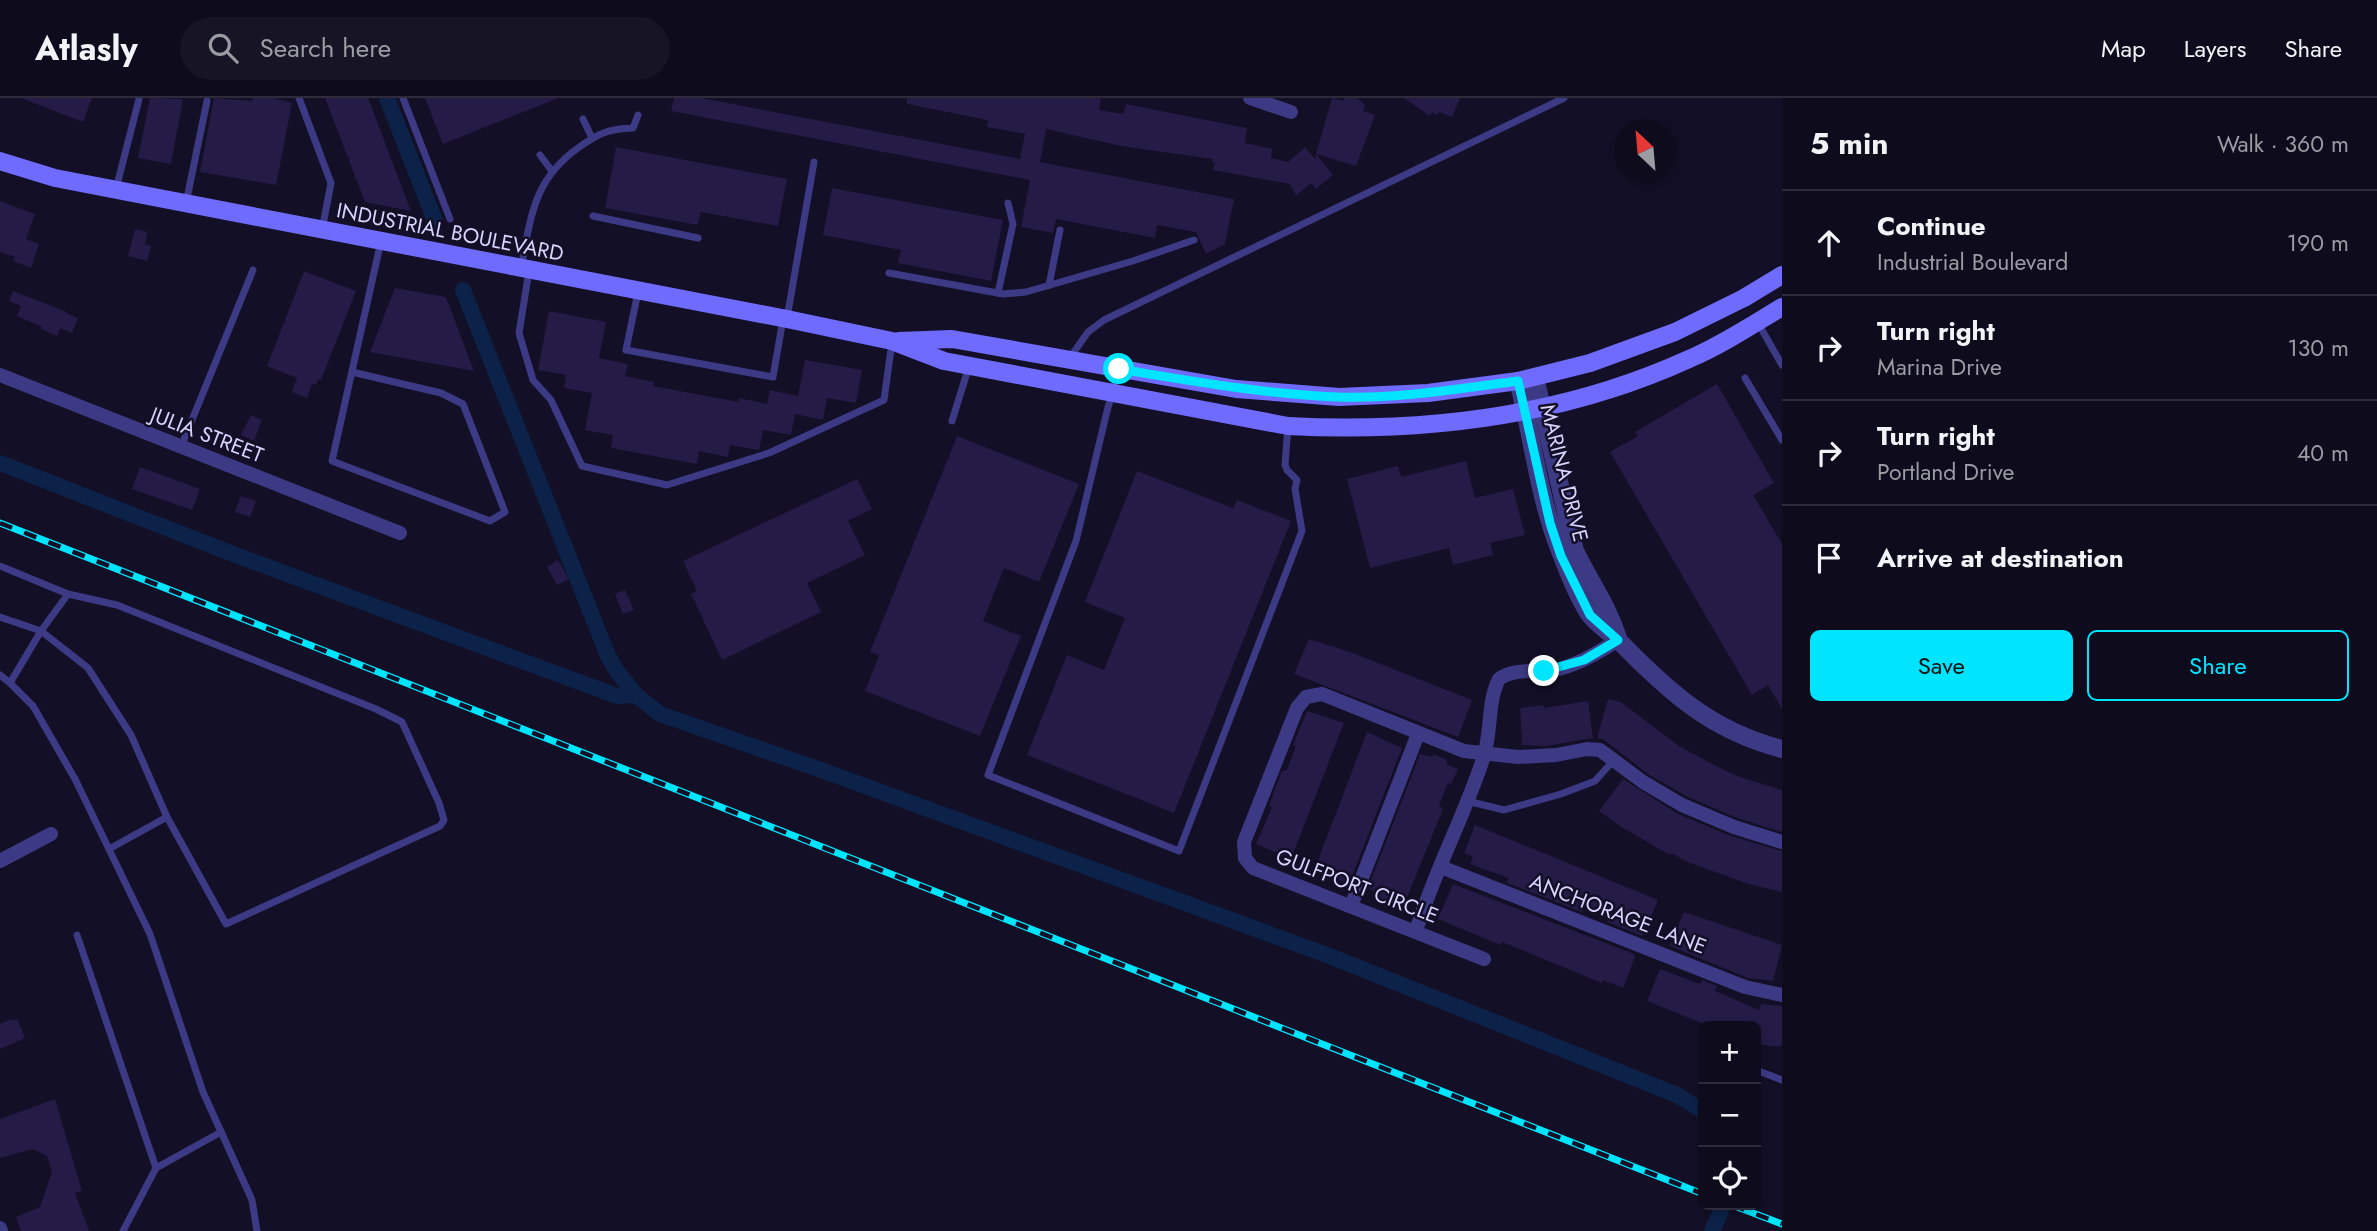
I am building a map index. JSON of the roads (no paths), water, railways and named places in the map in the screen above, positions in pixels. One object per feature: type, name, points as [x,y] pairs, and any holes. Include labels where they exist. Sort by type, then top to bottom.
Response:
[{"type":"main road","name":"INDUSTRIAL BOULEVARD","points":[[0,161],[37,174],[115,190],[785,318],[892,341],[944,361],[1288,426],[1341,429],[1412,427],[1481,419],[1534,408],[1599,392],[1689,359],[1782,307]]},
{"type":"main road","name":"INDUSTRIAL BOULEVARD","points":[[892,341],[952,339],[1236,389],[1339,397],[1428,393],[1564,371],[1643,345],[1744,298],[1782,275]]},
{"type":"street","points":[[1250,98],[1291,112]]},
{"type":"street","name":"JULIA STREET","points":[[0,375],[400,533]]},
{"type":"street","name":"MARINA DRIVE","points":[[1526,379],[1575,551],[1587,576],[1605,602],[1618,640],[1653,677],[1691,708],[1726,728],[1782,750]]},
{"type":"street","points":[[1416,931],[1427,894],[1441,867],[1485,754],[1497,682],[1502,676],[1558,669],[1584,660],[1618,640]]},
{"type":"street","name":"GULFPORT CIRCLE","points":[[1484,959],[1253,868],[1245,858],[1244,842],[1297,708],[1307,697],[1322,694],[1464,751],[1518,757],[1600,750],[1614,760]]},
{"type":"street","points":[[1351,906],[1418,734]]},
{"type":"street","points":[[1614,760],[1643,782],[1682,805],[1734,827],[1782,842]]},
{"type":"street","points":[[0,860],[51,834]]},
{"type":"street","name":"ANCHORAGE LANE","points":[[1441,867],[1745,986],[1782,995]]},
{"type":"lane","points":[[299,98],[331,183],[321,230]]},
{"type":"lane","points":[[402,98],[450,219]]},
{"type":"lane","points":[[1068,360],[1088,332],[1104,320],[1564,98]]},
{"type":"lane","points":[[115,190],[139,99]]},
{"type":"lane","points":[[186,204],[207,101]]},
{"type":"lane","points":[[638,115],[633,128],[610,129],[592,138],[560,161],[533,206],[519,333],[533,380],[551,400],[582,466],[667,485],[769,453],[884,400],[892,341]]},
{"type":"lane","points":[[583,118],[592,138]]},
{"type":"lane","points":[[540,155],[552,171]]},
{"type":"lane","points":[[638,291],[626,350],[773,377],[814,162]]},
{"type":"lane","points":[[998,293],[1013,224],[1008,203]]},
{"type":"lane","points":[[593,215],[698,237]]},
{"type":"lane","points":[[1049,285],[1060,230]]},
{"type":"lane","points":[[352,372],[441,393],[463,404],[505,512],[490,521],[332,461],[381,240]]},
{"type":"lane","points":[[889,274],[998,293],[1026,292],[1194,240]]},
{"type":"lane","points":[[181,448],[253,270]]},
{"type":"lane","points":[[1757,322],[1782,365]]},
{"type":"lane","points":[[952,421],[969,366]]},
{"type":"lane","points":[[1119,369],[1076,541],[988,775],[1179,851],[1302,531],[1297,480],[1285,465],[1288,426]]},
{"type":"lane","points":[[1745,377],[1782,440]]},
{"type":"lane","points":[[0,566],[68,594],[130,610],[376,709],[402,722],[439,803],[444,820],[440,826],[226,924],[167,817],[131,735],[88,668],[41,631],[0,617]]},
{"type":"lane","points":[[10,682],[41,631],[68,594]]},
{"type":"lane","points":[[0,675],[33,706],[75,779],[150,934],[203,1092],[252,1200],[257,1231]]},
{"type":"lane","points":[[1467,800],[1504,810],[1595,781],[1614,760]]},
{"type":"lane","points":[[109,849],[167,817]]},
{"type":"lane","points":[[77,935],[156,1168]]},
{"type":"lane","points":[[1761,1072],[1782,1080]]},
{"type":"lane","points":[[123,1231],[156,1168],[221,1132]]},
{"type":"waterway","points":[[387,98],[435,221]]},
{"type":"waterway","points":[[463,290],[608,656],[636,695],[660,714],[1327,955],[1677,1095],[1698,1108]]},
{"type":"waterway","points":[[0,463],[233,554],[617,696],[636,695]]},
{"type":"waterway","points":[[1712,1231],[1721,1211]]},
{"type":"railway","points":[[0,523],[1698,1192]]},
{"type":"railway","points":[[1745,1210],[1782,1224]]}]
